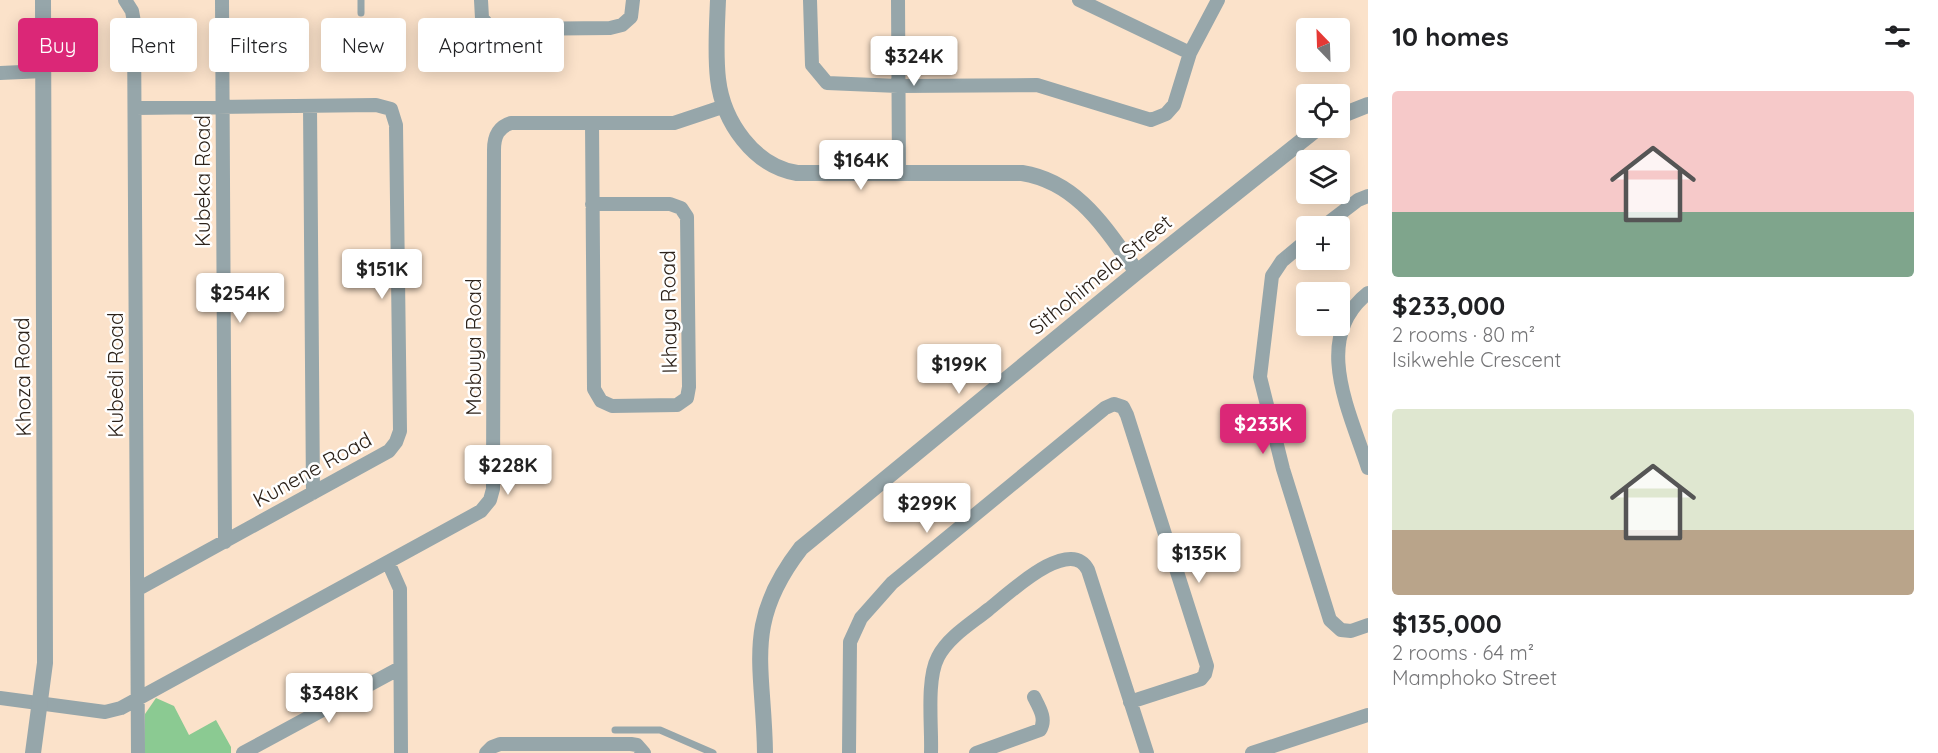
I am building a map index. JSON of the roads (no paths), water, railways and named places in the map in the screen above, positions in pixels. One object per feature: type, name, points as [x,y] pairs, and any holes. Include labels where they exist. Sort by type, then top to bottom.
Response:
[{"type":"street","name":"Khoza Road","points":[[43,0],[43,18]]},
{"type":"street","name":"Kubedi Road","points":[[125,0],[132,11],[134,22],[138,753]]},
{"type":"street","name":"Kubeka Road","points":[[222,0],[225,542]]},
{"type":"street","points":[[481,0],[481,12],[485,22],[494,27],[509,29],[616,27],[631,17],[633,0]]},
{"type":"street","points":[[718,0],[718,79],[725,106],[738,131],[751,148],[778,168],[797,173],[1022,173],[1047,178],[1066,188],[1082,202],[1137,272]]},
{"type":"street","points":[[810,0],[811,60],[820,78],[836,85],[1037,85],[1151,120],[1166,114],[1174,105],[1190,53],[1218,0]]},
{"type":"street","points":[[898,0],[899,174]]},
{"type":"street","points":[[1079,0],[1190,53]]},
{"type":"street","points":[[0,73],[22,72]]},
{"type":"street","name":"Khoza Road","points":[[33,753],[45,663],[44,72]]},
{"type":"street","points":[[310,105],[313,493]]},
{"type":"street","name":"Kunene Road","points":[[135,108],[382,105],[394,114],[400,431],[396,442],[389,450],[138,589]]},
{"type":"street","points":[[1350,112],[1368,105]]},
{"type":"street","name":"Mabuya Road","points":[[0,698],[105,712],[137,701],[481,511],[492,495],[496,135],[505,125],[511,123],[674,123],[725,106]]},
{"type":"street","name":"Ikhaya Road","points":[[592,123],[592,204],[594,386],[596,394],[604,403],[612,406],[677,405],[687,398],[689,387],[687,217],[681,208],[670,204],[592,204]]},
{"type":"street","name":"Sithohimela Street","points":[[765,753],[760,661],[762,631],[768,602],[795,556],[824,528],[1137,272],[1305,138]]},
{"type":"street","points":[[1337,216],[1358,200],[1368,196]]},
{"type":"street","points":[[1296,250],[1278,265],[1270,281],[1260,358],[1262,390],[1283,469],[1330,620],[1341,630],[1351,631],[1368,625]]},
{"type":"street","points":[[1368,293],[1345,317],[1341,327],[1338,367],[1368,468]]},
{"type":"street","points":[[849,753],[851,636],[876,599],[1105,408],[1114,404],[1123,407],[1208,666],[1207,672],[1201,679],[1130,702]]},
{"type":"street","points":[[931,753],[932,676],[941,652],[958,635],[1035,572],[1068,559],[1082,561],[1088,570],[1147,753]]},
{"type":"street","points":[[388,562],[400,589],[401,753]]},
{"type":"street","points":[[243,753],[400,668]]},
{"type":"street","points":[[976,753],[1040,730],[1043,721],[1034,697]]},
{"type":"street","points":[[1252,753],[1368,715]]},
{"type":"street","points":[[486,753],[500,744],[565,749],[631,744],[638,746],[644,753]]},
{"type":"lane","points":[[361,0],[361,13]]},
{"type":"lane","points":[[615,730],[660,730],[713,753]]}]
